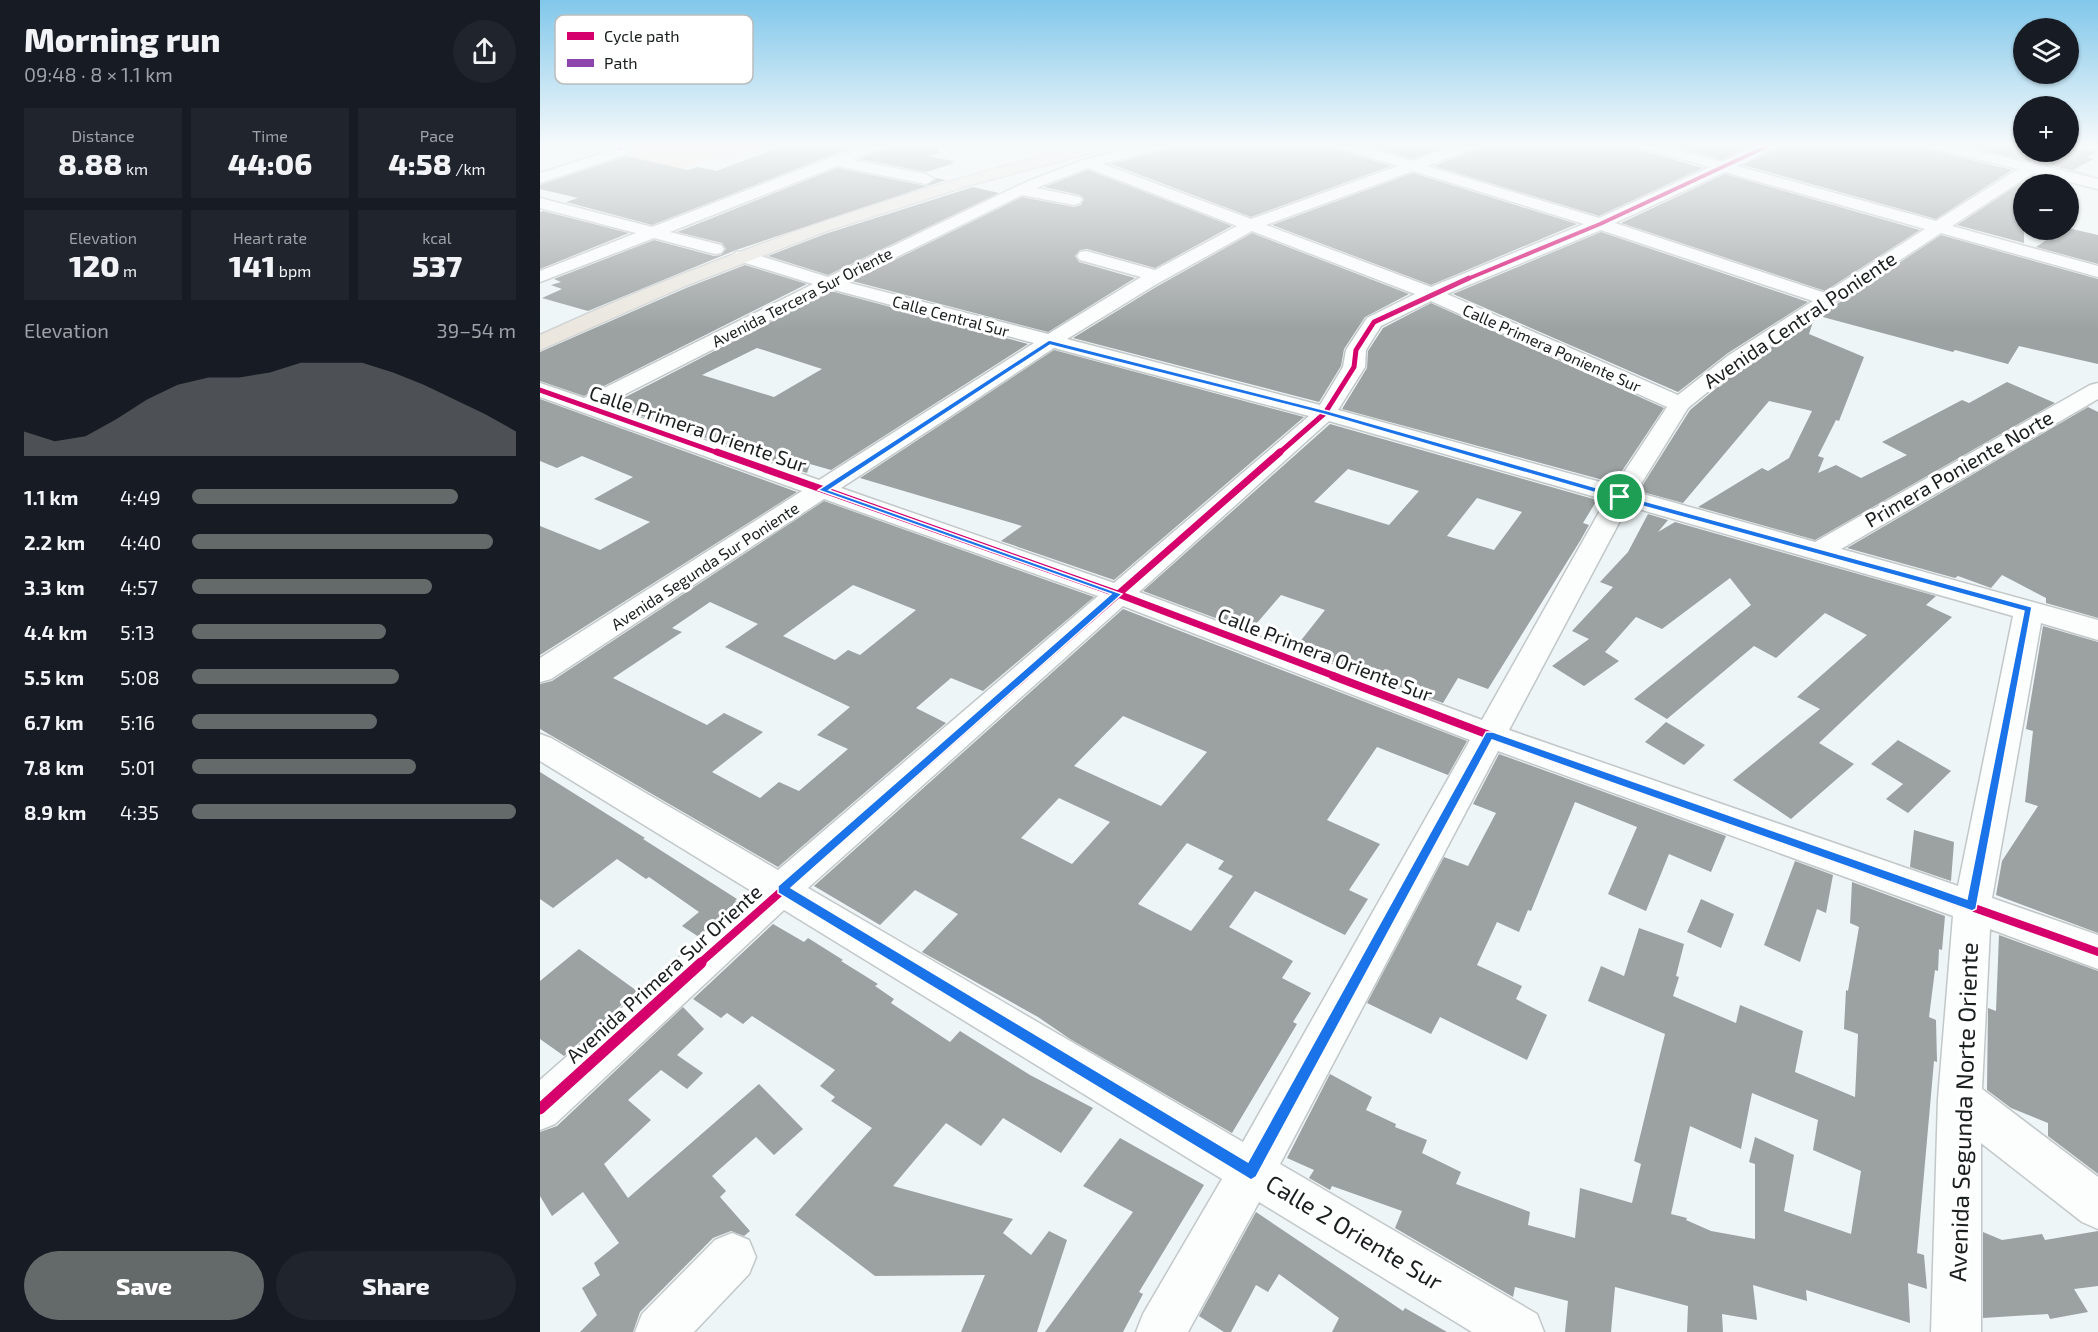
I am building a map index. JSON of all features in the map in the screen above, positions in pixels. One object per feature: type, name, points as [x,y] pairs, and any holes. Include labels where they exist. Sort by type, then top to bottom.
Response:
[{"type":"main road","points":[[638,279],[716,249],[845,206]]},
{"type":"main road","points":[[540,344],[603,314],[742,256],[810,230],[887,206]]},
{"type":"street","points":[[552,206],[716,249]]},
{"type":"street","points":[[540,277],[719,206]]},
{"type":"street","name":"Avenida Tercera Sur Oriente","points":[[585,406],[987,206]]},
{"type":"street","name":"Calle Primera Poniente Sur","points":[[1201,206],[1431,294],[1680,404]]},
{"type":"street","name":"Avenida Segunda Sur Poniente","points":[[540,672],[1049,342],[1157,276],[1251,225],[1301,206]]},
{"type":"street","points":[[1543,206],[1826,299]]},
{"type":"street","name":"Avenida Primera Sur Oriente","points":[[540,1109],[782,889],[1325,413],[1354,367],[1356,350],[1374,322],[1431,294],[1638,206]]},
{"type":"street","points":[[1865,206],[2098,272]]},
{"type":"street","name":"Avenida Central Poniente","points":[[1161,1332],[1620,497],[1680,404],[1736,359],[1970,206]]},
{"type":"street","name":"Calle Central Sur","points":[[742,256],[829,283],[1325,413],[1620,497],[1820,550],[2098,630]]},
{"type":"street","points":[[1086,256],[1157,276]]},
{"type":"street","name":"Calle Primera Oriente Sur","points":[[540,390],[1118,594],[1489,735],[2098,952]]},
{"type":"street","name":"Primera Poniente Norte","points":[[1820,550],[2092,399]]},
{"type":"street","name":"Avenida Segunda Norte Oriente","points":[[1956,1332],[1960,1099],[1972,906],[2029,609]]},
{"type":"street","name":"Calle 2 Oriente Sur","points":[[540,746],[1519,1332]]},
{"type":"street","points":[[1960,1099],[2098,1206]]},
{"type":"street","points":[[660,1332],[732,1257]]},
{"type":"building","points":[[582,206],[700,206],[652,225]]},
{"type":"building","points":[[742,206],[868,206],[736,250],[588,311],[542,298],[562,289],[551,285],[561,282],[554,279],[654,240],[714,256],[721,255],[726,249],[722,243],[677,232]]},
{"type":"building","points":[[913,206],[972,206],[828,275],[768,256],[825,234]]},
{"type":"building","points":[[1003,206],[1181,206],[1232,226],[1155,268],[1087,249],[1080,250],[1075,256],[1079,262],[1135,278],[1048,332],[852,281]]},
{"type":"building","points":[[1222,206],[1281,206],[1251,217]]},
{"type":"building","points":[[1323,206],[1520,206],[1577,224],[1431,285],[1272,225]]},
{"type":"building","points":[[1567,206],[1620,206],[1599,216]]},
{"type":"building","points":[[1657,206],[1837,206],[1920,230],[1825,291],[1621,223]]},
{"type":"building","points":[[1890,206],[1956,206],[1936,219]]},
{"type":"building","points":[[1986,206],[2013,206],[2013,240],[2024,240],[2024,243],[1957,225]]},
{"type":"building","points":[[540,212],[629,233],[540,269]]},
{"type":"building","points":[[2079,231],[2098,235],[2098,264],[2036,247],[2046,240],[2079,240]]},
{"type":"building","points":[[1601,232],[1808,302],[1728,353],[1678,392],[1453,294]]},
{"type":"building","points":[[1252,233],[1409,294],[1365,317],[1344,349],[1341,366],[1319,402],[1073,338],[1156,287]]},
{"type":"building","points":[[1941,235],[2098,279],[2098,364],[2019,346],[2008,364],[1955,350],[1953,352],[1819,316]]},
{"type":"building","points":[[745,265],[807,284],[584,396],[540,381],[540,352],[686,288]]},
{"type":"building","points":[[831,291],[1028,344],[831,470],[810,464],[807,473],[610,405]],"holes":[[[757,348],[822,369],[774,397],[702,375]]]},
{"type":"building","points":[[1431,303],[1664,408],[1614,483],[1342,409],[1367,368],[1368,351],[1383,328]]},
{"type":"building","points":[[1814,319],[1809,334],[1864,357],[1839,421],[1836,420],[1818,456],[1824,458],[1818,473],[1836,465],[1861,478],[1907,455],[1882,442],[1962,400],[1969,403],[2007,382],[2055,403],[1815,540],[1698,507],[1762,468],[1768,471],[1789,458],[1812,411],[1769,401],[1683,503],[1639,491],[1690,410],[1744,365]]},
{"type":"building","points":[[1054,350],[1304,417],[1114,580],[1001,541],[1022,526],[860,478]]},
{"type":"building","points":[[540,399],[797,492],[540,655],[540,526],[600,550],[650,522],[594,499],[633,477],[582,456],[557,468],[540,461]]},
{"type":"building","points":[[2088,407],[2098,412],[2098,618],[2046,603],[2046,598],[2002,575],[1991,588],[1958,576],[1955,578],[1847,548]]},
{"type":"building","points":[[1330,424],[1597,500],[1583,523],[1589,525],[1580,541],[1488,689],[1458,678],[1443,703],[1295,648],[1325,610],[1281,595],[1250,631],[1143,591]],"holes":[[[1348,469],[1419,491],[1389,525],[1314,502]],[[1477,498],[1522,512],[1494,550],[1447,536]]]},
{"type":"building","points":[[824,501],[1094,597],[983,691],[951,678],[916,708],[946,723],[778,867],[540,729],[540,684],[552,681]],"holes":[[[853,585],[916,610],[860,655],[848,650],[835,660],[783,636]],[[710,602],[758,624],[725,647],[850,707],[817,735],[848,749],[799,791],[779,782],[760,798],[712,772],[763,732],[724,713],[707,725],[613,678],[682,632],[672,628]]]},
{"type":"building","points":[[1648,514],[1668,520],[1658,532],[1675,522],[1936,596],[1926,605],[1952,617],[1819,743],[1854,764],[1791,819],[1733,780],[1820,709],[1797,697],[1867,635],[1825,613],[1776,658],[1754,646],[1667,719],[1634,699],[1751,605],[1730,578],[1662,629],[1636,617],[1605,652],[1619,661],[1584,686],[1552,666],[1589,639],[1572,631],[1613,587],[1600,582],[1628,552]]},
{"type":"building","points":[[1123,609],[1467,741],[1448,775],[1377,747],[1327,820],[1380,844],[1349,890],[1368,899],[1345,935],[1255,891],[1229,927],[1293,961],[1282,978],[1311,993],[1293,1022],[1297,1024],[1232,1133],[1070,1039],[1038,1017],[922,952],[958,914],[915,890],[880,925],[814,886]],"holes":[[[1123,716],[1207,752],[1161,806],[1074,766]],[[1059,798],[1110,822],[1072,864],[1021,838]],[[1187,843],[1224,861],[1218,869],[1233,876],[1191,931],[1138,904]]]},
{"type":"building","points":[[2043,626],[2098,642],[2098,933],[1996,895],[2002,861],[2038,806],[2025,802],[2033,731],[2026,729]]},
{"type":"building","points":[[1666,722],[1705,745],[1684,765],[1645,742]]},
{"type":"building","points":[[1898,740],[1951,771],[1908,813],[1886,799],[1903,784],[1871,764]]},
{"type":"building","points":[[1499,754],[1726,836],[1711,872],[1669,854],[1646,911],[1608,894],[1637,827],[1575,802],[1531,911],[1528,910],[1519,932],[1497,922],[1477,965],[1522,986],[1516,999],[1547,1015],[1527,1060],[1440,1017],[1431,1034],[1367,1003],[1444,857],[1468,866],[1496,813],[1473,804]]},
{"type":"building","points":[[540,772],[645,838],[643,839],[737,899],[735,901],[738,902],[699,937],[682,926],[699,912],[649,877],[646,879],[617,859],[553,908],[540,899]]},
{"type":"building","points":[[1914,830],[1954,842],[1951,881],[1910,867]]},
{"type":"building","points":[[1795,861],[1833,875],[1826,913],[1817,909],[1800,962],[1764,945]]},
{"type":"building","points":[[1852,882],[1945,916],[1942,950],[1939,949],[1938,971],[1935,970],[1929,1017],[1936,1020],[1937,1062],[1934,1061],[1917,1253],[1924,1255],[1927,1289],[1908,1283],[1910,1323],[1806,1290],[1807,1301],[1753,1285],[1757,1320],[1722,1314],[1723,1332],[1687,1332],[1688,1306],[1615,1287],[1611,1332],[1565,1332],[1568,1301],[1515,1287],[1513,1297],[1395,1228],[1402,1211],[1332,1186],[1330,1190],[1309,1178],[1314,1170],[1287,1158],[1330,1074],[1372,1097],[1366,1110],[1396,1124],[1395,1127],[1427,1140],[1422,1153],[1461,1172],[1456,1184],[1530,1212],[1528,1225],[1575,1238],[1580,1188],[1632,1203],[1641,1164],[1634,1161],[1665,1034],[1588,1001],[1601,966],[1624,976],[1639,928],[1684,944],[1676,976],[1679,977],[1673,996],[1736,1023],[1740,1005],[1803,1031],[1795,1072],[1855,1097],[1858,1034],[1844,1029],[1846,990],[1848,991],[1859,927],[1850,923]],"holes":[[[1752,1093],[1818,1120],[1813,1150],[1861,1171],[1851,1234],[1784,1211],[1794,1155],[1755,1137],[1749,1162],[1755,1164],[1755,1239],[1711,1231],[1686,1220],[1687,1218],[1671,1214],[1690,1126],[1741,1149]]]},
{"type":"building","points":[[1701,899],[1734,914],[1721,948],[1687,932]]},
{"type":"building","points":[[773,924],[804,942],[808,938],[843,960],[841,961],[878,984],[875,986],[894,999],[891,1003],[950,1042],[960,1031],[1030,1075],[1093,1108],[1061,1153],[1003,1118],[981,1146],[946,1123],[893,1186],[1013,1219],[1003,1233],[1031,1255],[1049,1231],[1067,1240],[1037,1332],[961,1332],[985,1275],[875,1276],[795,1215],[872,1128],[831,1101],[835,1097],[820,1086],[835,1070],[752,1016],[743,1024],[727,1013],[721,1018],[693,999]]},
{"type":"building","points":[[1999,935],[2098,971],[2098,1174],[2048,1136],[2048,1123],[2011,1108],[1987,1090],[1988,1008],[1996,1011]]},
{"type":"building","points":[[579,949],[637,991],[564,1056],[540,1039],[540,981]]},
{"type":"building","points":[[683,1007],[704,1029],[677,1055],[703,1073],[687,1089],[661,1070],[628,1100],[651,1120],[604,1164],[628,1198],[759,1084],[803,1129],[774,1155],[756,1137],[712,1176],[726,1191],[720,1197],[750,1231],[744,1236],[731,1231],[713,1238],[640,1312],[633,1332],[580,1332],[597,1315],[582,1288],[600,1275],[594,1263],[619,1243],[583,1192],[552,1216],[540,1196],[540,1132],[557,1126]]},
{"type":"building","points":[[1120,1138],[1204,1185],[1139,1292],[1143,1294],[1123,1332],[1045,1332],[1133,1212],[1083,1186]]},
{"type":"building","points":[[1256,1212],[1403,1311],[1405,1308],[1447,1332],[1332,1332],[1339,1318],[1279,1274],[1268,1292],[1256,1285],[1231,1332],[1224,1332],[1199,1316]]},
{"type":"building","points":[[2098,1231],[2098,1286],[2074,1289],[2088,1312],[2050,1319],[2048,1314],[1983,1318],[1983,1232],[2002,1240],[2042,1234],[2045,1240]]},
{"type":"cycle path","points":[[540,1109],[782,889],[1325,413],[1354,367],[1356,350],[1374,322],[1431,294],[1638,206]]},
{"type":"cycle path","points":[[540,390],[1118,594],[1489,735],[2098,952]]},
{"type":"route","points":[[1049,342],[1325,413],[1620,497],[2029,609],[1972,906],[1489,735],[1251,1172],[782,889],[1118,594],[822,490],[1049,342]]}]
